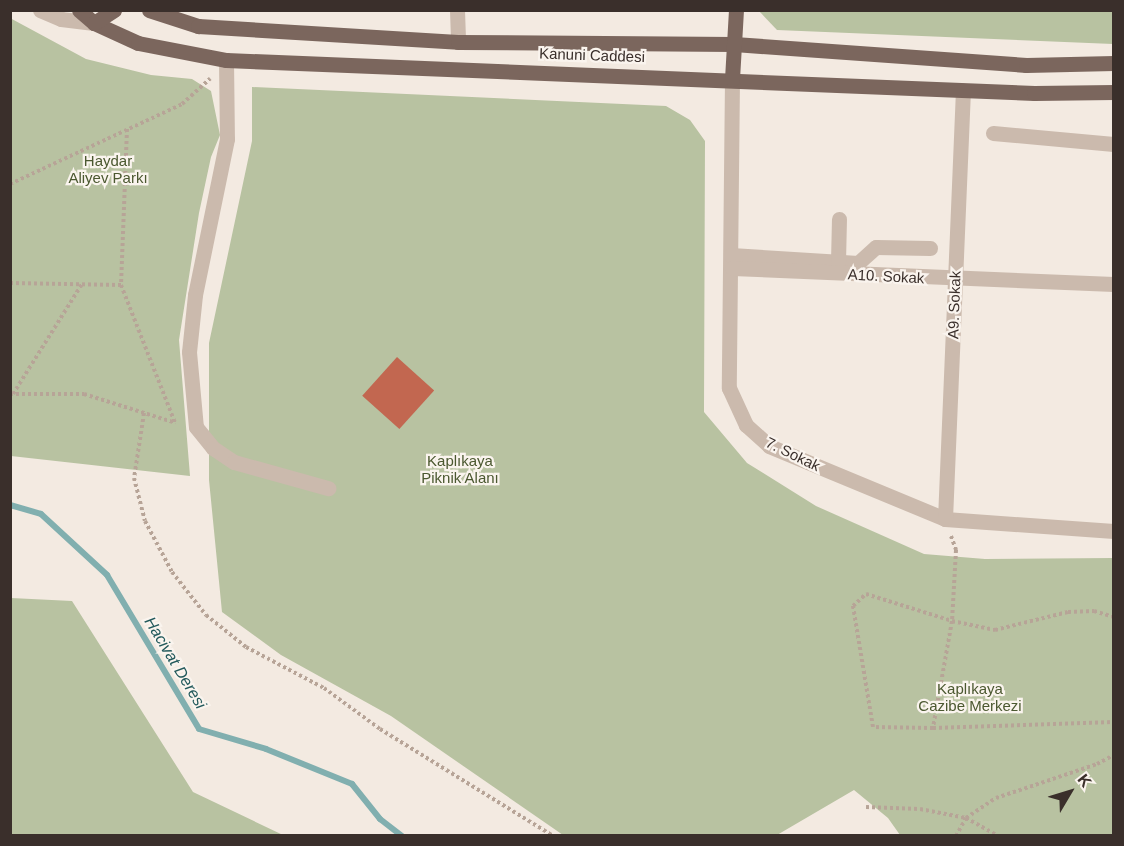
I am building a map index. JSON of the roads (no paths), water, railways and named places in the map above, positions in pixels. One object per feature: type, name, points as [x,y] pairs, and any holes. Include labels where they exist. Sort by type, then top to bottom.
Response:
[{"type":"main road","name":"Kanuni Caddesi","points":[[79,10],[94,23],[138,43],[226,60],[963,90],[1113,92]]},
{"type":"main road","points":[[94,23],[114,10]]},
{"type":"main road","name":"Kanuni Caddesi","points":[[148,10],[198,26],[458,42],[734,45],[1026,65],[1113,63]]},
{"type":"main road","points":[[732,79],[736,10]]},
{"type":"street","points":[[40,10],[61,19],[94,23]]},
{"type":"street","points":[[457,10],[458,42]]},
{"type":"street","points":[[226,60],[227,139],[195,295],[189,352],[196,427],[213,448],[234,462],[328,488]]},
{"type":"street","name":"7. Sokak","points":[[732,79],[729,388],[746,425],[769,446],[945,519],[1113,531]]},
{"type":"street","name":"A9. Sokak","points":[[945,519],[963,90]]},
{"type":"street","points":[[993,133],[1113,144]]},
{"type":"street","points":[[838,262],[839,219]]},
{"type":"street","points":[[731,262],[858,263],[876,247],[930,248]]},
{"type":"street","name":"A10. Sokak","points":[[731,262],[955,280],[1113,284]]},
{"type":"waterway","name":"Hacivat Deresi","points":[[10,505],[41,514],[107,575],[199,729],[266,749],[352,784],[380,819],[402,836]]},
{"type":"park label","name":"Haydar Aliyev Parkı","points":[[108,168]]},
{"type":"park label","name":"Kaplıkaya Piknik Alanı","points":[[460,468]]},
{"type":"park label","name":"Kaplıkaya Cazibe Merkezi","points":[[970,696]]}]
